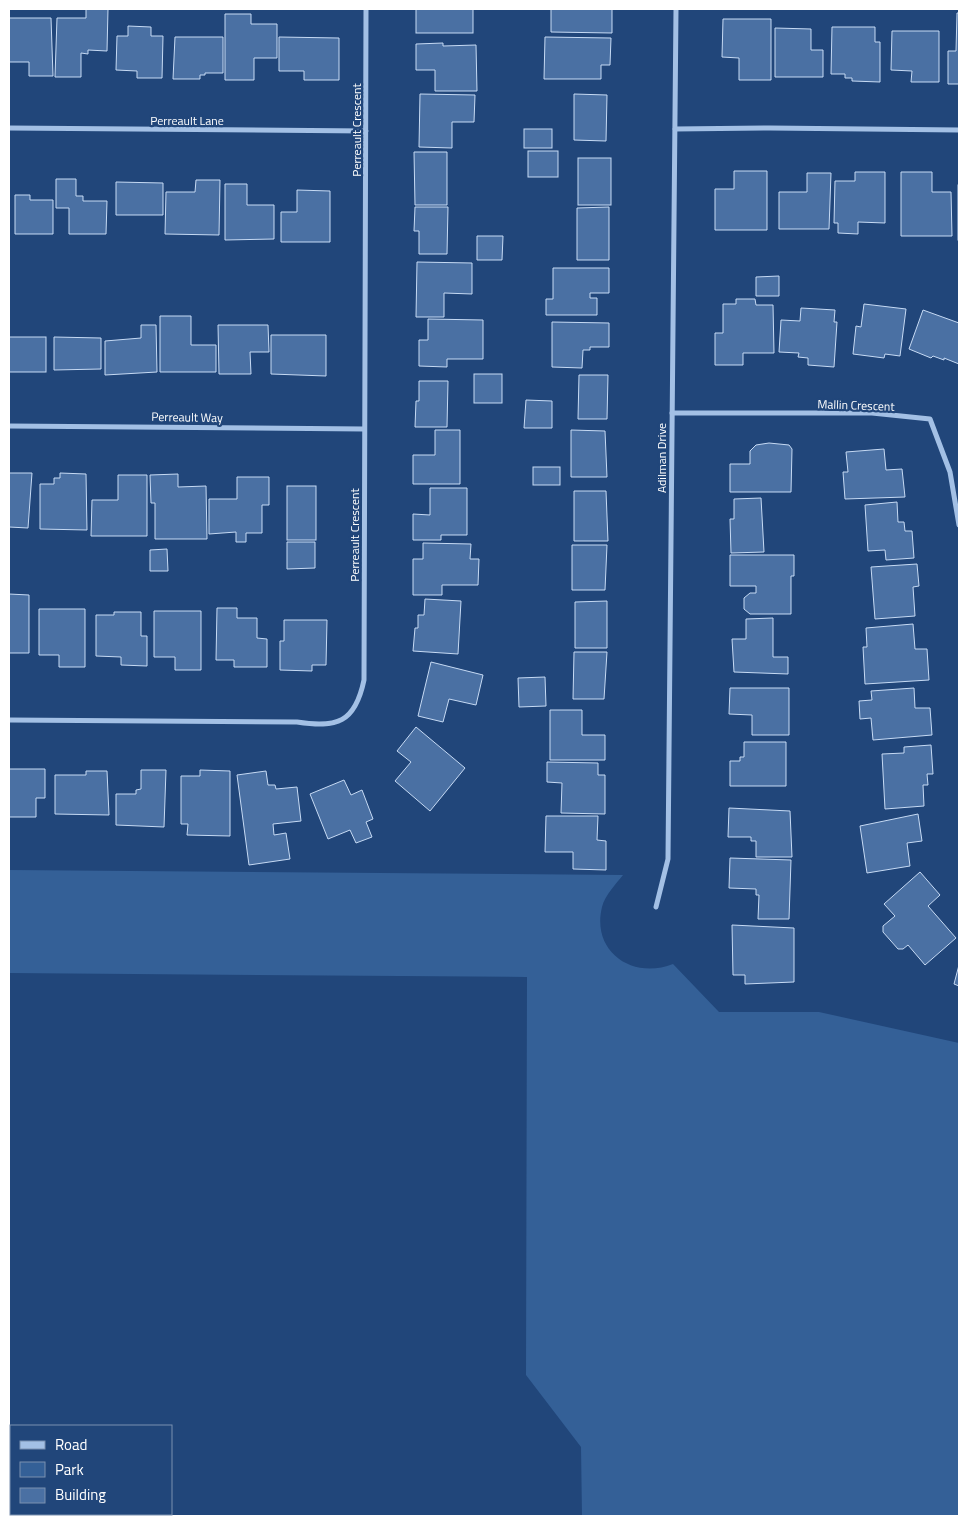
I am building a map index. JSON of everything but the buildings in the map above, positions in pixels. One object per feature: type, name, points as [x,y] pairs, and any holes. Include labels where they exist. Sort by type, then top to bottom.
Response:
[{"type":"street","name":"Perreault Crescent","points":[[9,720],[297,722],[322,726],[336,724],[352,711],[361,695],[364,680],[366,9]]},
{"type":"street","name":"Adilman Drive","points":[[656,907],[668,859],[676,9]]},
{"type":"street","name":"Perreault Lane","points":[[9,128],[366,131]]},
{"type":"street","points":[[675,130],[770,128],[959,130]]},
{"type":"street","name":"Mallin Crescent","points":[[672,413],[872,413],[930,419],[950,472],[959,525]]},
{"type":"street","name":"Perreault Way","points":[[9,426],[364,429]]},
{"type":"green space","points":[[9,870],[623,875],[608,894],[602,907],[600,923],[603,937],[609,949],[618,958],[630,965],[643,968],[658,968],[673,964],[719,1012],[819,1012],[959,1043],[959,1516],[582,1516],[581,1447],[526,1375],[527,977],[9,973]]}]
